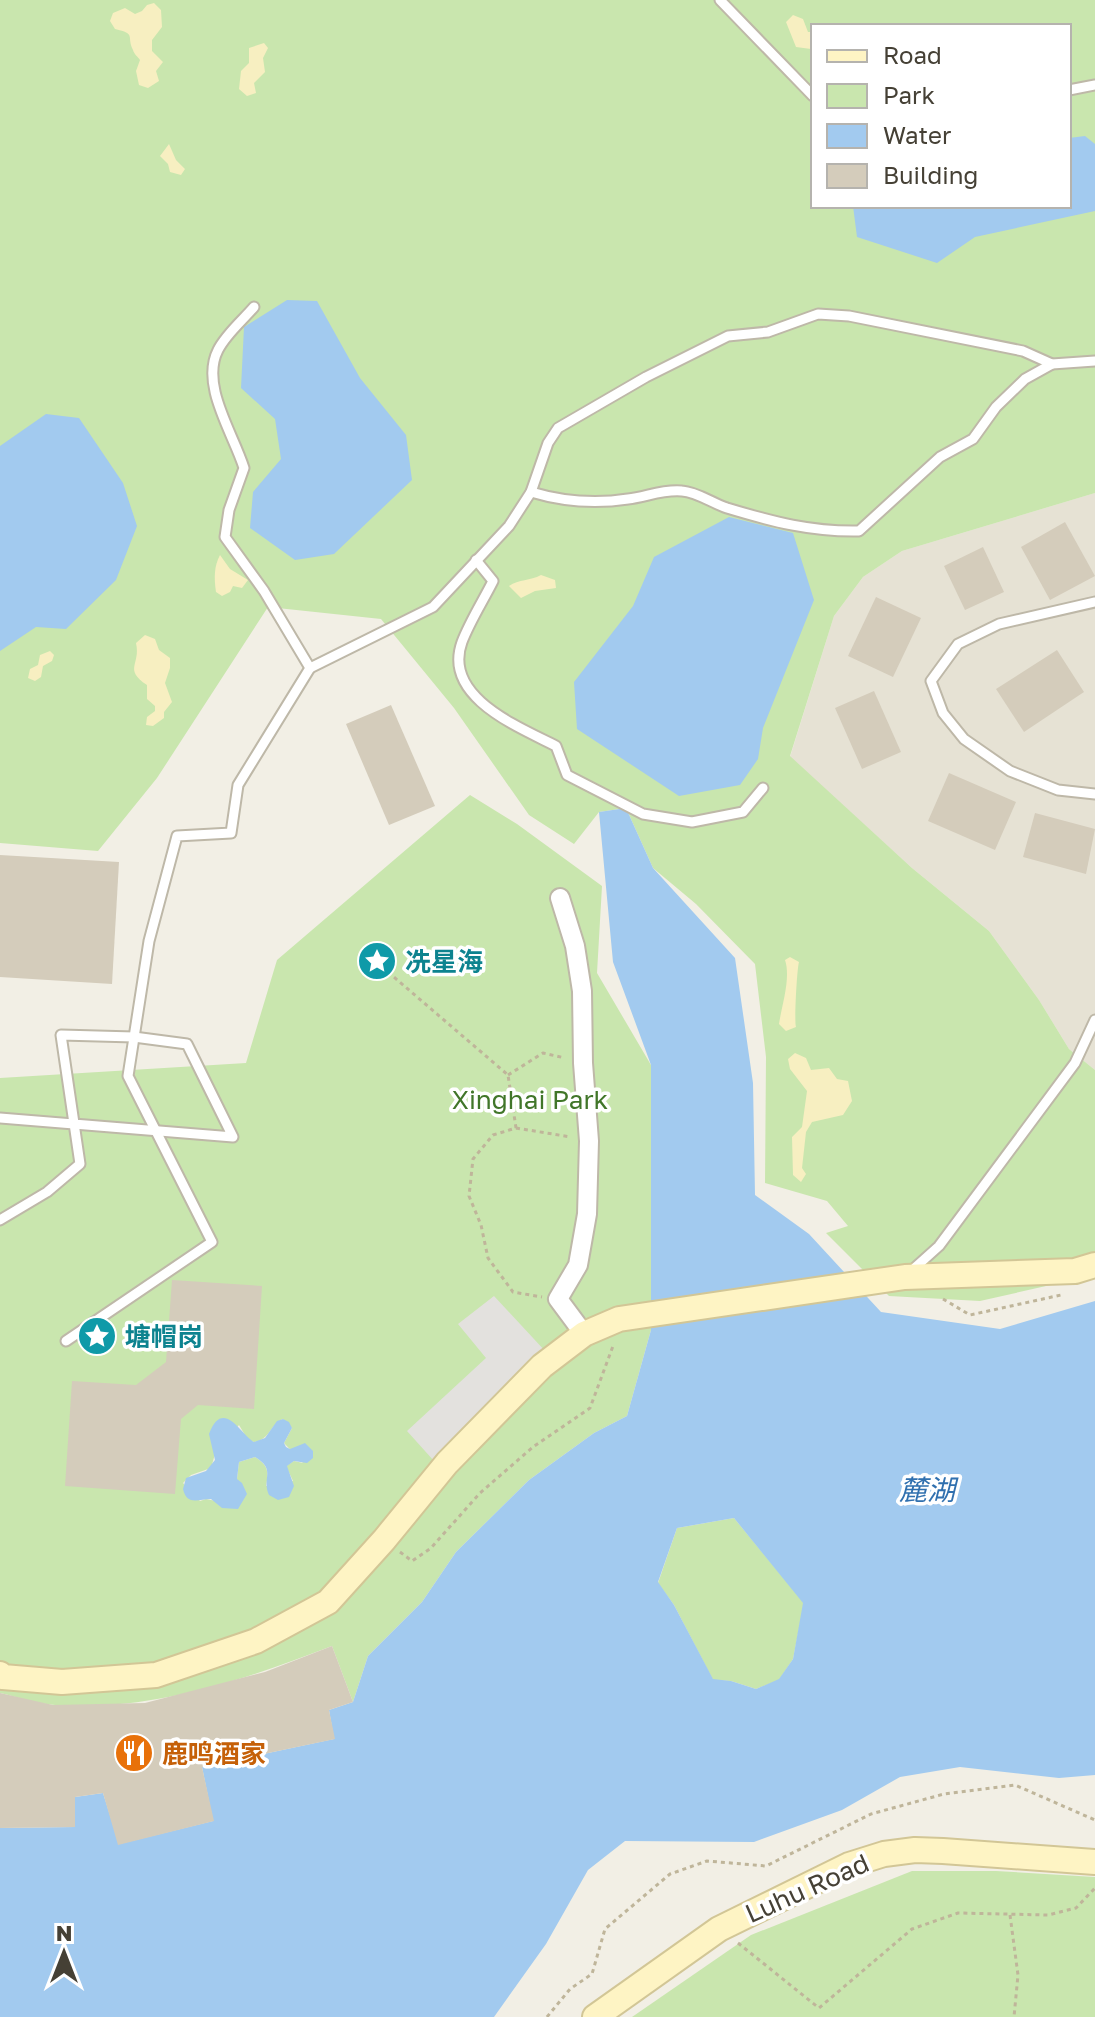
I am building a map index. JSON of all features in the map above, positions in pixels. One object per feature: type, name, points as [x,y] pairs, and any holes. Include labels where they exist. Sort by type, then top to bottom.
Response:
[{"type":"street","points":[[560,898],[575,946],[582,991],[589,1141],[587,1214],[578,1265],[558,1299],[584,1334]]},
{"type":"street","points":[[0,1674],[3,1677],[62,1682],[156,1675],[256,1641],[328,1602],[447,1463],[542,1366],[584,1334],[619,1319],[905,1277],[1075,1271],[1095,1265]]},
{"type":"street","name":"Luhu Road","points":[[595,2017],[719,1929],[849,1865],[884,1854],[915,1850],[943,1851],[1095,1862]]},
{"type":"lane","points":[[720,0],[811,94]]},
{"type":"lane","points":[[1071,90],[1095,85]]},
{"type":"lane","points":[[254,307],[218,349],[211,372],[217,401],[244,468],[229,510],[225,537],[264,591],[310,668]]},
{"type":"lane","points":[[66,1341],[212,1242],[128,1076],[149,941],[177,836],[231,833],[238,785],[310,668],[433,607],[509,526],[531,492],[548,443],[558,428],[646,377],[728,336],[768,332],[818,314],[849,316],[1023,351],[1052,364]]},
{"type":"lane","points":[[531,492],[552,498],[588,501],[685,491],[723,507],[789,526],[824,532],[859,531],[940,457],[973,439],[996,407],[1025,379],[1052,364],[1095,361]]},
{"type":"lane","points":[[476,560],[493,581],[461,645],[461,667],[467,690],[504,720],[556,746],[567,775],[643,814],[692,822],[743,812],[763,788]]},
{"type":"lane","points":[[1095,602],[999,624],[958,644],[931,681],[943,713],[964,739],[1010,771],[1058,790],[1095,794]]},
{"type":"lane","points":[[905,1277],[939,1246],[1075,1063],[1095,1020]]},
{"type":"lane","points":[[0,1118],[74,1124],[155,1130],[233,1137],[187,1044],[134,1037],[61,1035],[74,1124],[80,1164],[47,1192],[0,1220]]},
{"type":"path","points":[[388,972],[508,1075],[516,1128]]},
{"type":"path","points":[[508,1075],[543,1053],[583,1063]]},
{"type":"path","points":[[558,1299],[513,1292],[488,1258],[481,1225],[469,1196],[473,1159],[493,1135],[516,1128],[589,1141]]},
{"type":"path","points":[[905,1277],[970,1315],[1064,1294]]},
{"type":"path","points":[[384,1540],[412,1561],[431,1548],[480,1493],[533,1447],[590,1408],[612,1353],[619,1319]]},
{"type":"path","points":[[547,2017],[570,1989],[592,1974],[605,1929],[670,1874],[707,1861],[766,1866],[871,1814],[944,1794],[1015,1785],[1095,1820]]},
{"type":"path","points":[[719,1929],[819,2008],[912,1929],[958,1913],[1048,1915],[1076,1908],[1095,1888]]},
{"type":"path","points":[[1010,1915],[1018,1975],[1014,2017]]},
{"type":"shaded area","points":[[1095,493],[1095,1070],[1069,1049],[1039,1000],[989,931],[912,868],[790,757],[834,616],[863,577],[902,551]]},
{"type":"shaded area","points":[[494,1296],[546,1352],[434,1461],[407,1431],[486,1358],[458,1324]]},
{"type":"green space","points":[[0,0],[1095,0],[1095,493],[902,551],[863,577],[834,616],[790,756],[912,868],[989,931],[1039,1000],[1069,1049],[1095,1070],[1095,1275],[980,1301],[889,1296],[826,1233],[848,1226],[827,1201],[765,1183],[766,1057],[755,964],[696,904],[653,868],[626,808],[599,812],[574,844],[529,815],[454,708],[381,619],[268,607],[157,778],[98,851],[0,843]]},
{"type":"green space","name":"Xinghai Park","points":[[470,795],[517,824],[602,886],[597,973],[651,1065],[651,1330],[627,1416],[594,1433],[529,1480],[456,1552],[422,1602],[368,1656],[353,1702],[332,1646],[265,1671],[196,1691],[126,1704],[55,1705],[0,1693],[0,1078],[246,1063],[277,960]],"holes":[[[283,1419],[292,1428],[284,1443],[303,1463],[294,1461],[286,1466],[293,1481],[266,1486],[266,1469],[255,1457],[239,1462],[237,1479],[216,1501],[200,1501],[183,1483],[191,1475],[211,1468],[215,1454],[239,1425],[248,1440],[254,1442],[263,1438]]]},
{"type":"green space","points":[[734,1518],[804,1603],[793,1659],[779,1680],[756,1689],[731,1681],[713,1680],[674,1605],[658,1583],[677,1528]]},
{"type":"green space","points":[[912,1871],[996,1871],[1095,1877],[1095,2017],[632,2017],[751,1935]]},
{"type":"sand","points":[[154,3],[161,10],[162,27],[152,40],[152,51],[163,62],[156,71],[159,81],[148,88],[139,85],[136,71],[140,60],[129,34],[115,29],[110,21],[113,13],[125,8],[135,14]]},
{"type":"sand","points":[[793,15],[803,19],[808,32],[811,32],[811,49],[796,47],[786,22]]},
{"type":"sand","points":[[264,43],[268,48],[263,58],[265,72],[254,83],[256,93],[247,96],[239,89],[241,71],[249,63],[249,48]]},
{"type":"sand","points":[[169,144],[176,160],[185,169],[181,175],[170,172],[168,164],[160,156]]},
{"type":"sand","points":[[220,555],[230,569],[248,580],[242,588],[233,586],[230,592],[222,596],[216,592],[215,582]]},
{"type":"sand","points":[[541,575],[555,580],[556,588],[535,591],[521,598],[509,586],[517,582]]},
{"type":"sand","points":[[145,635],[155,639],[159,650],[170,658],[165,683],[172,702],[164,712],[164,718],[153,726],[146,725],[147,717],[155,711],[155,706],[147,699],[147,685],[134,670],[136,643]]},
{"type":"sand","points":[[50,651],[54,655],[52,661],[43,666],[41,677],[35,681],[28,678],[30,669],[38,665],[40,655]]},
{"type":"sand","points":[[790,957],[799,962],[796,1027],[786,1031],[779,1024],[787,983],[785,960]]},
{"type":"sand","points":[[795,1053],[806,1058],[811,1070],[829,1068],[837,1079],[848,1081],[852,1101],[843,1115],[812,1122],[806,1132],[802,1168],[806,1174],[801,1182],[793,1175],[792,1137],[802,1127],[807,1091],[790,1069],[788,1059]]},
{"type":"water","points":[[1085,136],[1095,144],[1095,211],[975,237],[937,263],[857,237],[853,208],[1071,208],[1071,138]]},
{"type":"water","points":[[287,300],[317,301],[360,378],[406,435],[412,480],[334,554],[295,560],[250,528],[253,492],[281,459],[275,419],[241,388],[244,327]]},
{"type":"water","points":[[46,414],[79,418],[123,483],[137,526],[116,580],[66,629],[36,627],[0,651],[0,446]]},
{"type":"water","points":[[729,517],[793,533],[814,600],[763,728],[758,759],[740,785],[679,796],[577,729],[574,682],[633,606],[654,557]]},
{"type":"water","name":"麓湖","points":[[626,808],[653,868],[735,958],[753,1083],[755,1195],[809,1234],[881,1312],[1000,1329],[1095,1301],[1095,1775],[1059,1778],[960,1767],[900,1777],[842,1810],[754,1842],[625,1841],[588,1870],[546,1944],[494,2017],[0,2017],[0,1828],[75,1827],[75,1797],[103,1793],[119,1844],[213,1821],[202,1767],[334,1739],[329,1710],[353,1702],[368,1656],[422,1602],[456,1552],[529,1480],[594,1433],[627,1416],[651,1330],[651,1065],[613,962],[599,812]],"holes":[[[734,1518],[803,1603],[793,1659],[779,1679],[756,1689],[713,1679],[674,1605],[658,1582],[677,1528]]]},
{"type":"water","points":[[226,1418],[254,1442],[265,1438],[277,1421],[283,1419],[292,1428],[284,1443],[286,1447],[290,1449],[305,1443],[313,1451],[313,1458],[307,1463],[294,1461],[287,1466],[294,1486],[289,1497],[278,1500],[269,1495],[267,1470],[255,1457],[239,1462],[237,1479],[247,1494],[238,1509],[222,1508],[211,1499],[187,1498],[183,1489],[186,1478],[206,1471],[215,1460],[209,1434],[214,1423]]},
{"type":"building","points":[[1065,522],[1095,576],[1050,600],[1021,547]]},
{"type":"building","points":[[983,547],[1004,592],[965,610],[944,566]]},
{"type":"building","points":[[876,597],[921,618],[893,677],[848,656]]},
{"type":"building","points":[[1057,650],[1084,692],[1024,732],[996,689]]},
{"type":"building","points":[[874,691],[901,752],[862,769],[835,708]]},
{"type":"building","points":[[391,705],[435,806],[389,825],[346,724]]},
{"type":"building","points":[[949,773],[1016,802],[995,850],[928,821]]},
{"type":"building","points":[[1035,813],[1095,829],[1086,874],[1023,857]]},
{"type":"building","points":[[0,855],[119,862],[112,984],[0,977]]},
{"type":"building","points":[[172,1280],[262,1286],[254,1409],[198,1405],[181,1419],[175,1494],[65,1486],[72,1381],[136,1385],[166,1362]]},
{"type":"building","name":"鹿鸣酒家","points":[[332,1646],[353,1702],[329,1710],[335,1739],[202,1767],[214,1821],[118,1845],[103,1793],[75,1797],[75,1827],[0,1828],[0,1693],[53,1705],[145,1703],[265,1672]]},
{"type":"place","name":"冼星海","points":[[377,961]]},
{"type":"place","name":"塘帽岗","points":[[97,1336]]},
{"type":"place","name":"鹿鸣酒家","points":[[134,1753]]}]
